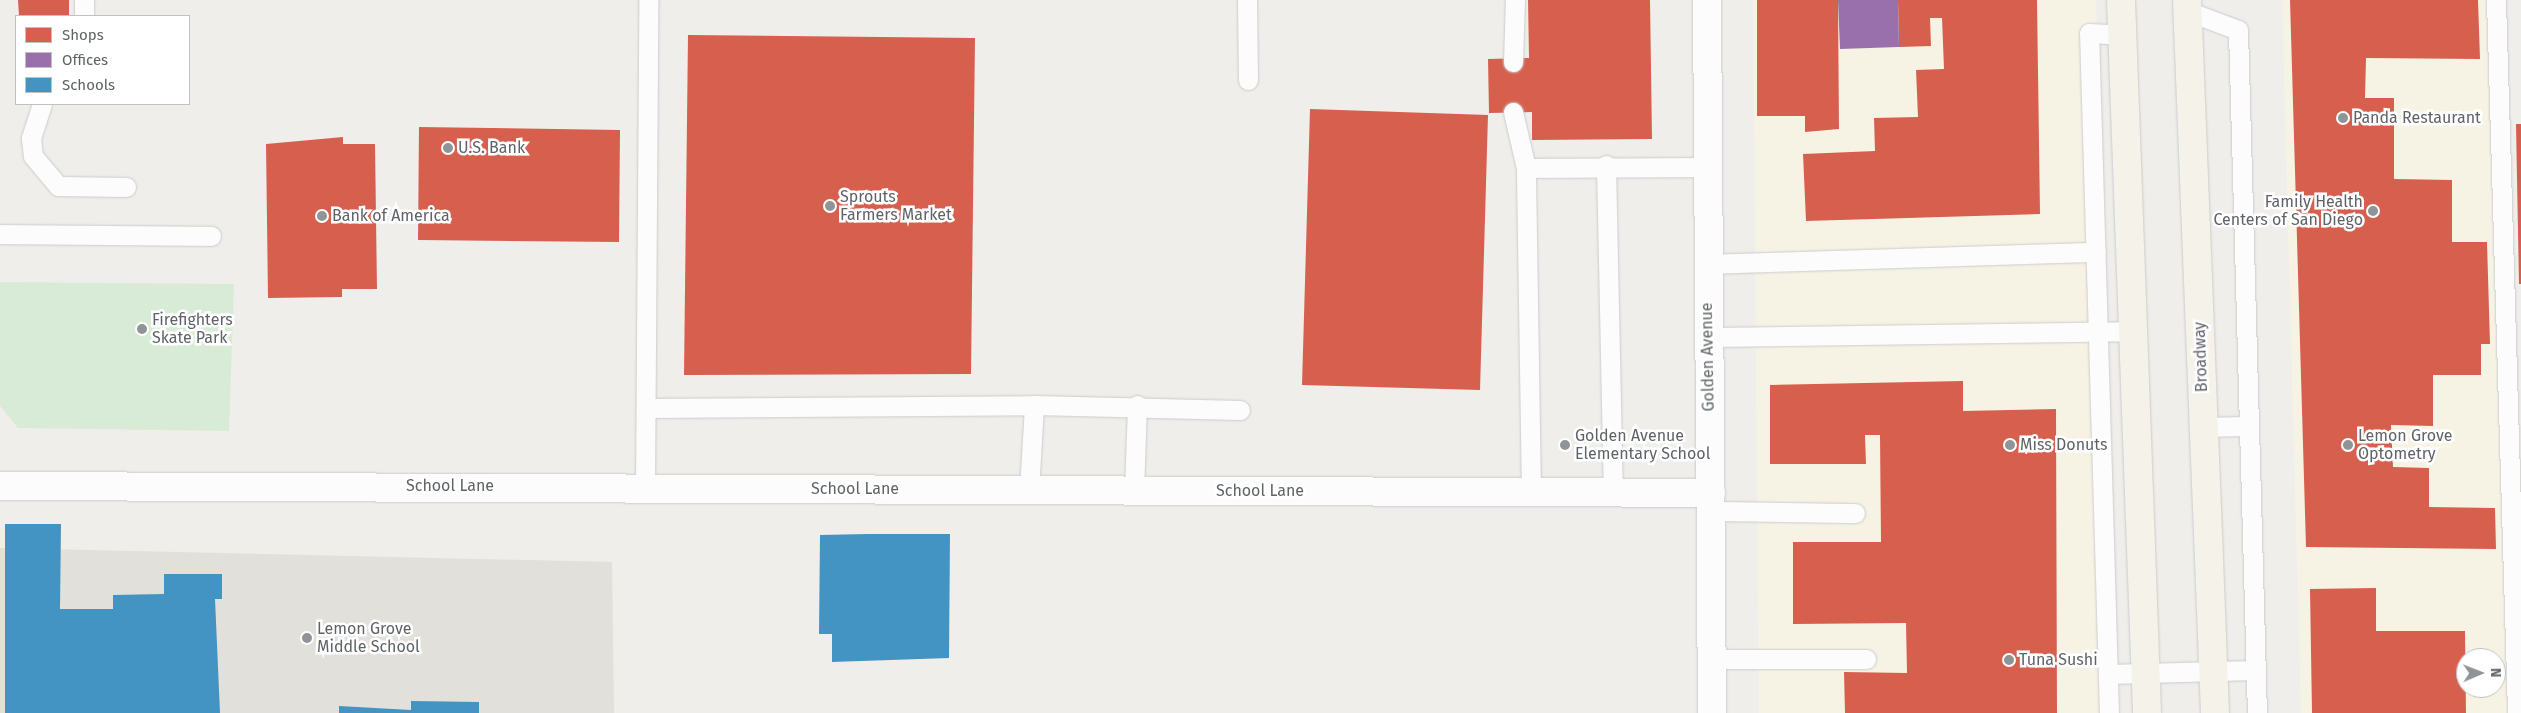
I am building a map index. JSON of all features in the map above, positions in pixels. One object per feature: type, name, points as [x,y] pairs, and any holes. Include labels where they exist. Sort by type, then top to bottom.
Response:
[{"type":"main road","points":[[2121,0],[2135,331],[2147,713]]},
{"type":"main road","name":"Broadway","points":[[2187,6],[2204,426],[2211,672],[2215,713]]},
{"type":"street","name":"Golden Avenue","points":[[1707,0],[1706,264],[1711,502],[1712,713]]},
{"type":"street","name":"School Lane","points":[[0,486],[1613,493],[1711,502]]},
{"type":"lane","points":[[84,0],[84,15]]},
{"type":"lane","points":[[645,488],[647,408],[648,0]]},
{"type":"lane","points":[[1247,0],[1248,80]]},
{"type":"lane","points":[[1513,62],[1514,0]]},
{"type":"lane","points":[[2496,0],[2517,569],[2517,713]]},
{"type":"lane","points":[[2187,6],[2238,30],[2257,713]]},
{"type":"lane","points":[[2109,713],[2089,33],[2123,35]]},
{"type":"lane","points":[[42,105],[30,138],[33,156],[58,186],[126,187]]},
{"type":"lane","points":[[1512,112],[1526,168],[1530,493]]},
{"type":"lane","points":[[1526,168],[1606,165],[1706,166]]},
{"type":"lane","points":[[1606,165],[1613,493]]},
{"type":"lane","points":[[0,234],[211,236]]},
{"type":"lane","points":[[1706,264],[2096,252]]},
{"type":"lane","points":[[1707,337],[2135,331]]},
{"type":"lane","points":[[1029,490],[1034,405]]},
{"type":"lane","points":[[647,408],[1137,405],[1240,410]]},
{"type":"lane","points":[[1134,491],[1137,405]]},
{"type":"lane","points":[[2204,426],[2248,426]]},
{"type":"lane","points":[[1711,502],[1855,513]]},
{"type":"lane","points":[[1712,659],[1866,659]]},
{"type":"lane","points":[[2108,674],[2255,670]]},
{"type":"shaded area","points":[[1753,0],[2096,0],[2112,713],[1759,713]]},
{"type":"shaded area","points":[[2282,0],[2487,0],[2509,713],[2301,713]]},
{"type":"shaded area","name":"Lemon Grove Middle School","points":[[0,548],[612,562],[614,713],[0,713]]},
{"type":"green space","points":[[0,282],[234,284],[229,431],[18,428],[0,406]]},
{"type":"building: Shops","points":[[18,0],[69,0],[69,15],[19,15]]},
{"type":"building: Shops","points":[[1528,0],[1650,0],[1652,139],[1532,140],[1532,112],[1489,113],[1488,59],[1529,58]]},
{"type":"building: Shops","points":[[1757,0],[1838,0],[1839,129],[1805,132],[1805,116],[1757,116]]},
{"type":"building: Shops","points":[[1898,0],[2037,0],[2040,214],[1806,221],[1803,154],[1875,151],[1874,118],[1918,117],[1916,70],[1944,69],[1942,18],[1930,18],[1931,46],[1899,47]]},
{"type":"building: Shops","points":[[2290,0],[2478,0],[2480,59],[2366,58],[2365,98],[2394,98],[2394,179],[2452,180],[2452,242],[2487,242],[2490,344],[2481,344],[2481,375],[2433,375],[2433,426],[2391,425],[2393,467],[2429,468],[2429,507],[2495,508],[2496,549],[2306,547]]},
{"type":"building: Shops","name":"Sprouts Farmers Market","points":[[688,35],[975,38],[971,374],[684,375]]},
{"type":"building: Shops","points":[[1310,109],[1488,115],[1480,390],[1302,385]]},
{"type":"building: Shops","points":[[2516,124],[2521,124],[2521,284],[2519,284]]},
{"type":"building: Shops","points":[[419,127],[620,130],[619,242],[418,240]]},
{"type":"building: Shops","name":"Bank of America","points":[[343,137],[343,144],[375,144],[377,289],[342,289],[342,297],[268,298],[266,144]]},
{"type":"building: Shops","points":[[1963,381],[1963,411],[2056,409],[2057,713],[1845,713],[1844,672],[1907,673],[1906,623],[1793,624],[1793,542],[1881,542],[1880,435],[1865,435],[1866,464],[1770,464],[1770,385]]},
{"type":"building: Shops","points":[[2376,588],[2376,631],[2465,631],[2465,648],[2456,648],[2456,698],[2466,698],[2466,713],[2312,713],[2310,589]]},
{"type":"building: Offices","points":[[1838,0],[1898,0],[1899,47],[1840,49]]},
{"type":"building: Schools","points":[[5,524],[61,524],[60,609],[113,609],[113,595],[164,594],[164,574],[222,574],[222,599],[215,599],[220,713],[5,713]]},
{"type":"building: Schools","points":[[950,534],[949,658],[832,662],[832,634],[819,634],[820,535]]},
{"type":"building: Schools","points":[[411,701],[479,702],[479,713],[339,713],[339,706],[411,710]]},
{"type":"place","name":"Panda Restaurant","points":[[2343,118]]},
{"type":"place","name":"U.S. Bank","points":[[448,148]]},
{"type":"place","name":"Sprouts Farmers Market","points":[[830,206]]},
{"type":"place","name":"Family Health Centers of San Diego","points":[[2373,211]]},
{"type":"place","name":"Bank of America","points":[[322,216]]},
{"type":"place","name":"Firefighters Skate Park","points":[[142,329]]},
{"type":"place","name":"Golden Avenue Elementary School","points":[[1565,445]]},
{"type":"place","name":"Miss Donuts","points":[[2010,445]]},
{"type":"place","name":"Lemon Grove Optometry","points":[[2348,445]]},
{"type":"place","name":"Lemon Grove Middle School","points":[[307,638]]},
{"type":"place","name":"Tuna Sushi","points":[[2009,660]]}]
